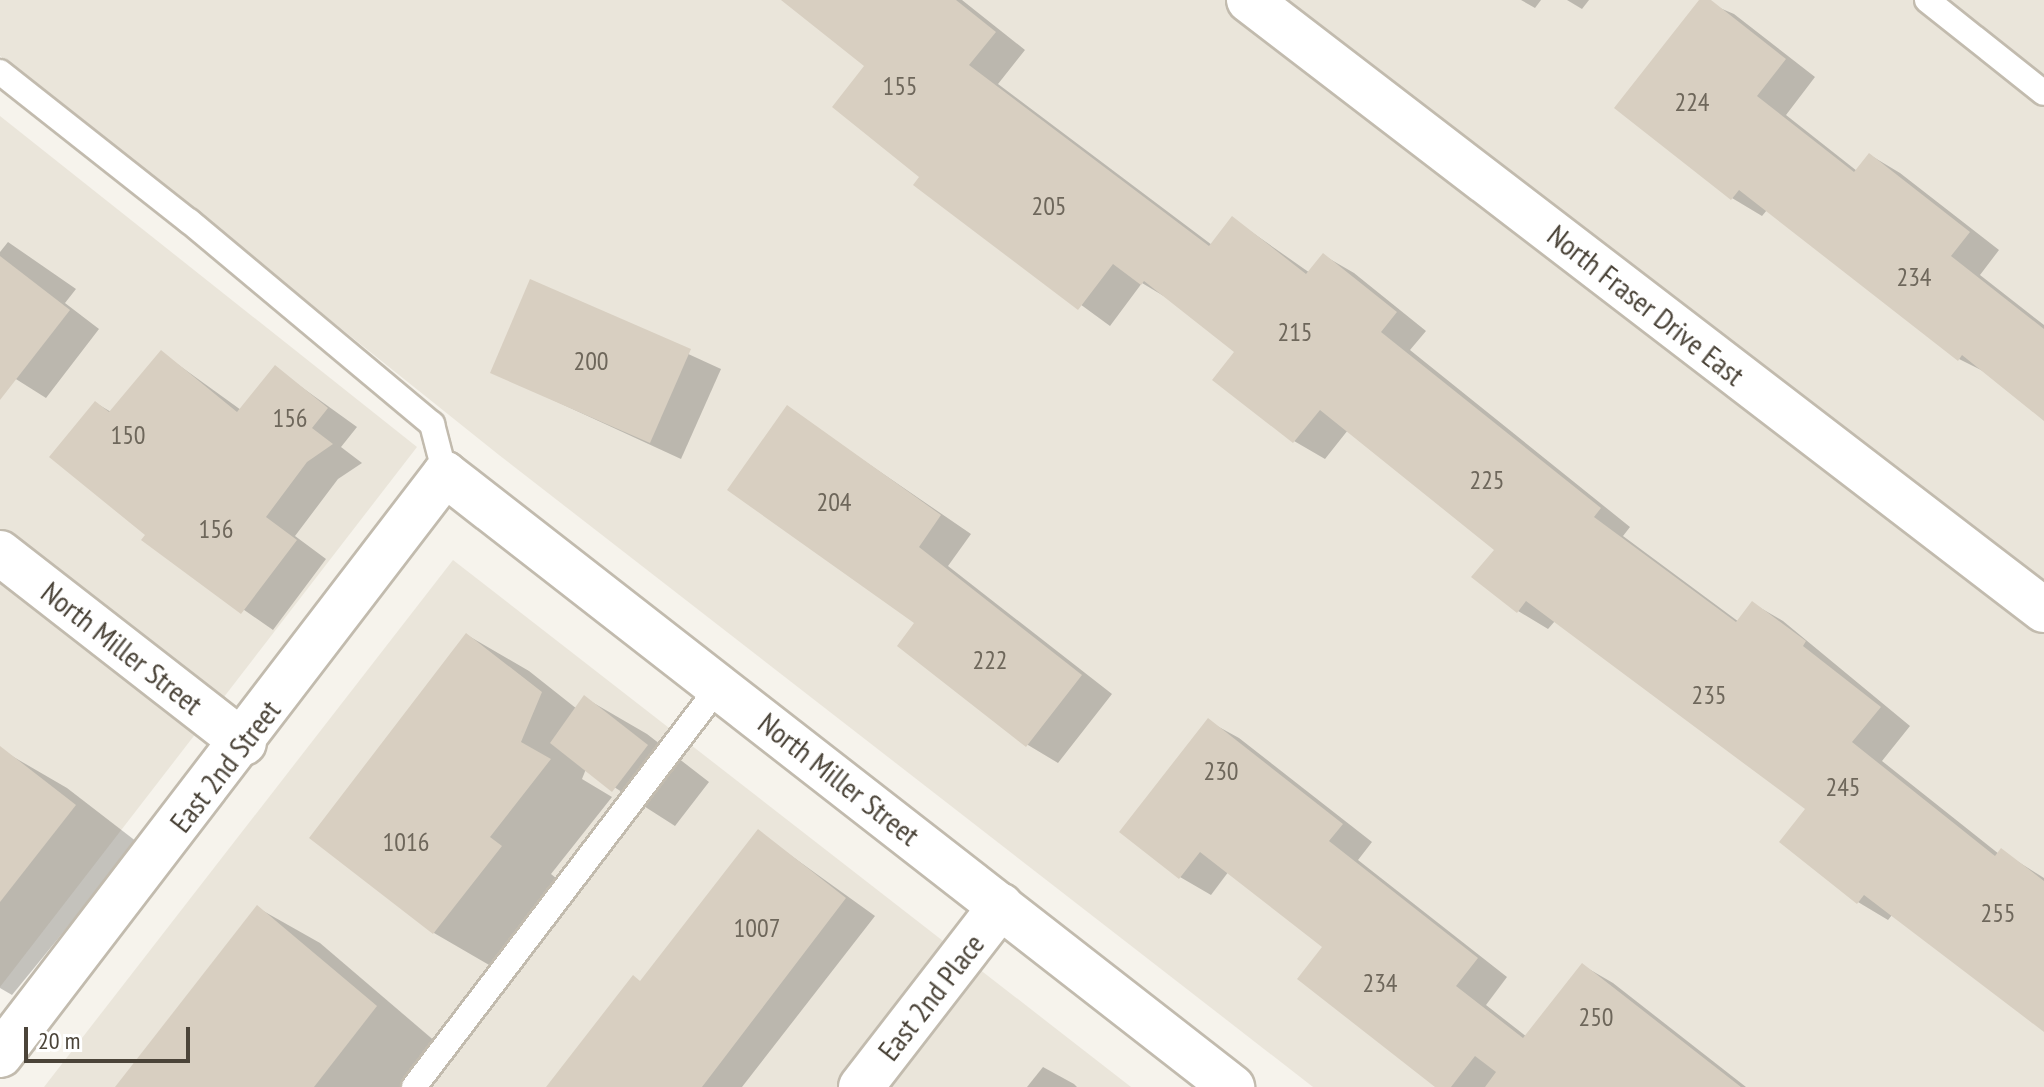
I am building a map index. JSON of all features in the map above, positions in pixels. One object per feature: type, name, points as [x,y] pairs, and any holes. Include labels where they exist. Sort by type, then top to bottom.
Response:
[{"type":"street","name":"North Fraser Drive East","points":[[1249,0],[2044,610]]},
{"type":"street","name":"North Miller Street","points":[[445,474],[720,685],[1232,1087]]},
{"type":"street","name":"East 2nd Street","points":[[0,1055],[244,743],[445,474]]},
{"type":"street","name":"North Miller Street","points":[[0,553],[244,743]]},
{"type":"street","name":"East 2nd Place","points":[[861,1087],[1001,906]]},
{"type":"lane","points":[[1927,0],[2044,93]]},
{"type":"lane","points":[[0,72],[189,221],[432,424],[445,474]]},
{"type":"lane","points":[[414,1087],[720,685]]},
{"type":"shaded area","points":[[0,0],[2044,0],[2044,1087],[1313,1087],[499,455],[0,56]]},
{"type":"shaded area","points":[[0,116],[417,447],[0,987]]},
{"type":"shaded area","points":[[453,560],[1131,1087],[44,1087]]},
{"type":"building","points":[[781,0],[956,0],[996,32],[969,65],[1209,246],[1232,216],[1306,274],[1323,253],[1397,312],[1381,332],[1601,508],[1594,517],[1736,622],[1752,601],[1806,641],[1803,646],[1881,707],[1852,742],[1995,856],[2001,848],[2044,881],[2044,1032],[1864,895],[1857,904],[1779,842],[1805,809],[1526,601],[1517,613],[1471,577],[1494,550],[1320,410],[1293,443],[1212,380],[1234,352],[1144,281],[1141,285],[1113,264],[1078,310],[913,185],[919,177],[832,107],[864,66]]},
{"type":"building","points":[[1699,0],[1711,0],[1786,59],[1757,96],[1854,172],[1869,153],[1970,232],[1951,256],[2044,329],[2044,421],[1962,355],[1958,361],[1739,190],[1731,200],[1614,108]]},
{"type":"building","points":[[0,256],[70,310],[0,400]]},
{"type":"building","points":[[530,279],[691,349],[650,443],[490,373]]},
{"type":"building","points":[[161,350],[237,412],[275,365],[328,408],[312,428],[333,444],[307,462],[266,517],[297,540],[241,614],[141,540],[145,535],[49,457],[95,401],[109,412]]},
{"type":"building","points":[[787,405],[941,515],[919,547],[1082,675],[1026,747],[897,646],[914,623],[727,490]]},
{"type":"building","points":[[466,633],[542,692],[521,742],[551,759],[490,837],[502,846],[433,934],[309,838]]},
{"type":"building","points":[[584,695],[648,745],[612,792],[550,743]]},
{"type":"building","points":[[1208,718],[1343,824],[1329,841],[1478,958],[1456,986],[1523,1038],[1582,963],[1741,1087],[1485,1087],[1496,1072],[1475,1056],[1451,1087],[1435,1087],[1297,979],[1322,947],[1200,852],[1179,879],[1119,832]]},
{"type":"building","points":[[0,746],[76,805],[0,902]]},
{"type":"building","points":[[758,829],[846,898],[702,1087],[546,1087],[633,975],[640,981]]},
{"type":"building","points":[[257,905],[377,1006],[314,1087],[115,1087]]}]
